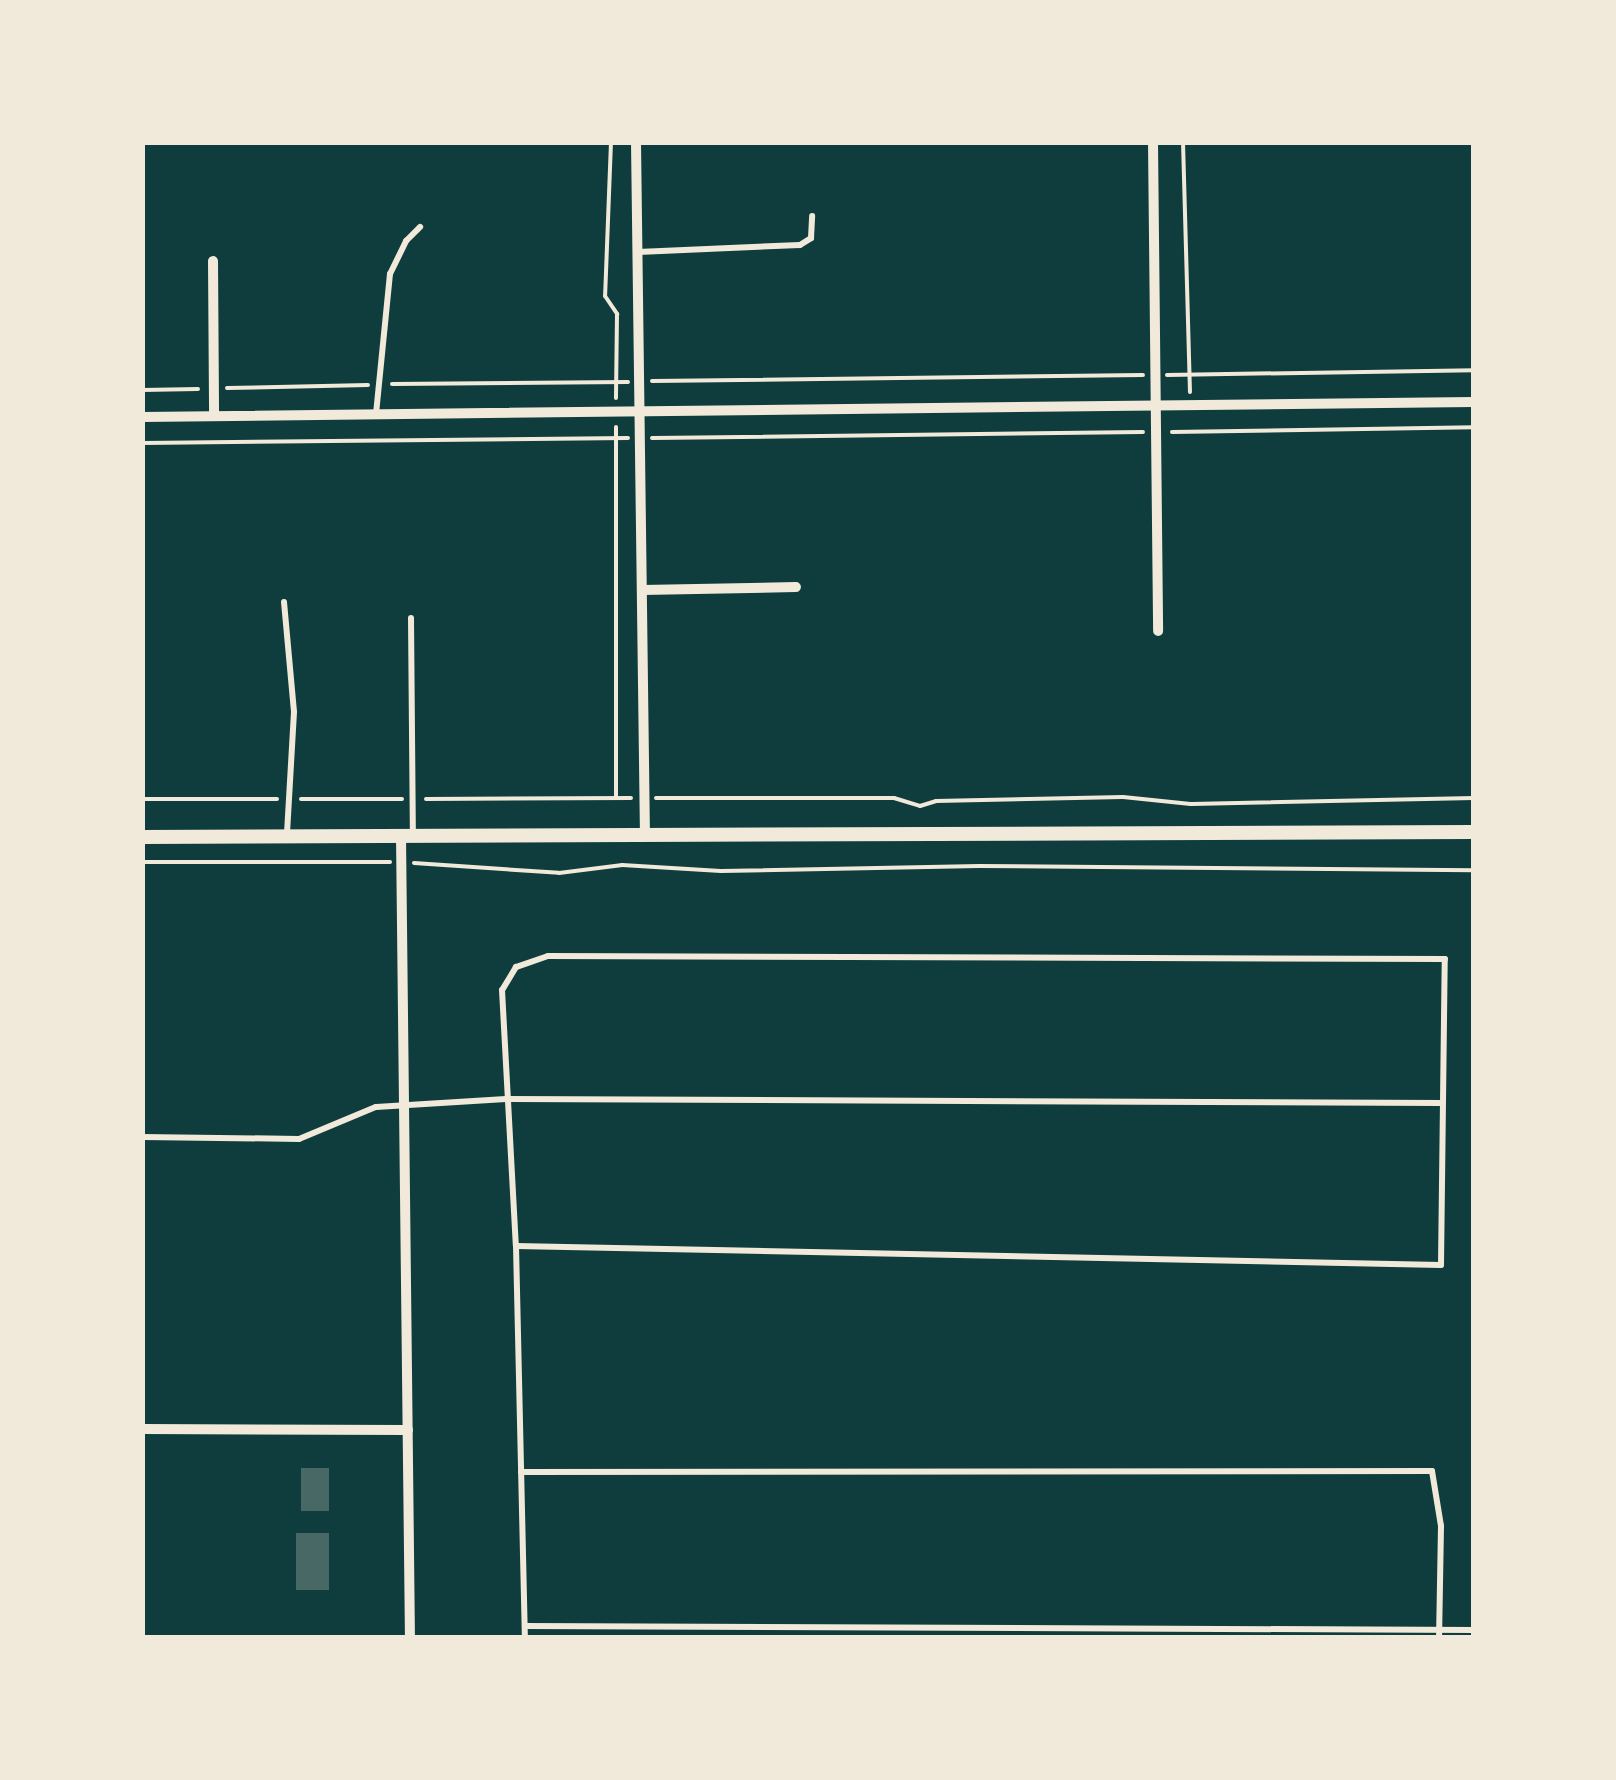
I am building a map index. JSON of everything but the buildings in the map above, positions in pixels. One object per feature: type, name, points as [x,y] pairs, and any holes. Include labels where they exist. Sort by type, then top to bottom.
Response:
[{"type":"street","points":[[636,142],[645,836]]},
{"type":"street","points":[[1153,142],[1158,631]]},
{"type":"street","points":[[213,261],[214,416]]},
{"type":"street","points":[[142,417],[1474,402]]},
{"type":"street","points":[[642,590],[796,587]]},
{"type":"street","points":[[142,837],[1474,832]]},
{"type":"street","points":[[407,836],[401,862],[410,1638]]},
{"type":"street","points":[[142,1428],[408,1430]]},
{"type":"lane","points":[[636,252],[800,245],[811,238],[812,216]]},
{"type":"lane","points":[[376,414],[390,274],[406,241],[420,227]]},
{"type":"lane","points":[[284,602],[294,712],[288,836]]},
{"type":"lane","points":[[407,836],[411,618]]},
{"type":"lane","points":[[516,1246],[1440,1265],[1444,959],[548,956],[516,967],[502,990],[516,1246],[525,1638]]},
{"type":"lane","points":[[142,1137],[298,1139],[365,1110],[506,1098],[1442,1103]]},
{"type":"lane","points":[[521,1472],[1432,1472],[1440,1526],[1439,1634]]},
{"type":"lane","points":[[525,1626],[1439,1634],[1474,1630]]},
{"type":"path","points":[[611,142],[605,296],[617,314],[616,797]]},
{"type":"path","points":[[1183,142],[1192,431]]},
{"type":"path","points":[[142,390],[1474,370]]},
{"type":"path","points":[[142,444],[1474,427]]},
{"type":"path","points":[[142,799],[894,798],[920,806],[936,801],[1066,798],[1191,804],[1474,798]]},
{"type":"path","points":[[142,862],[401,862],[559,873],[622,864],[721,870],[979,866],[1474,870]]}]
